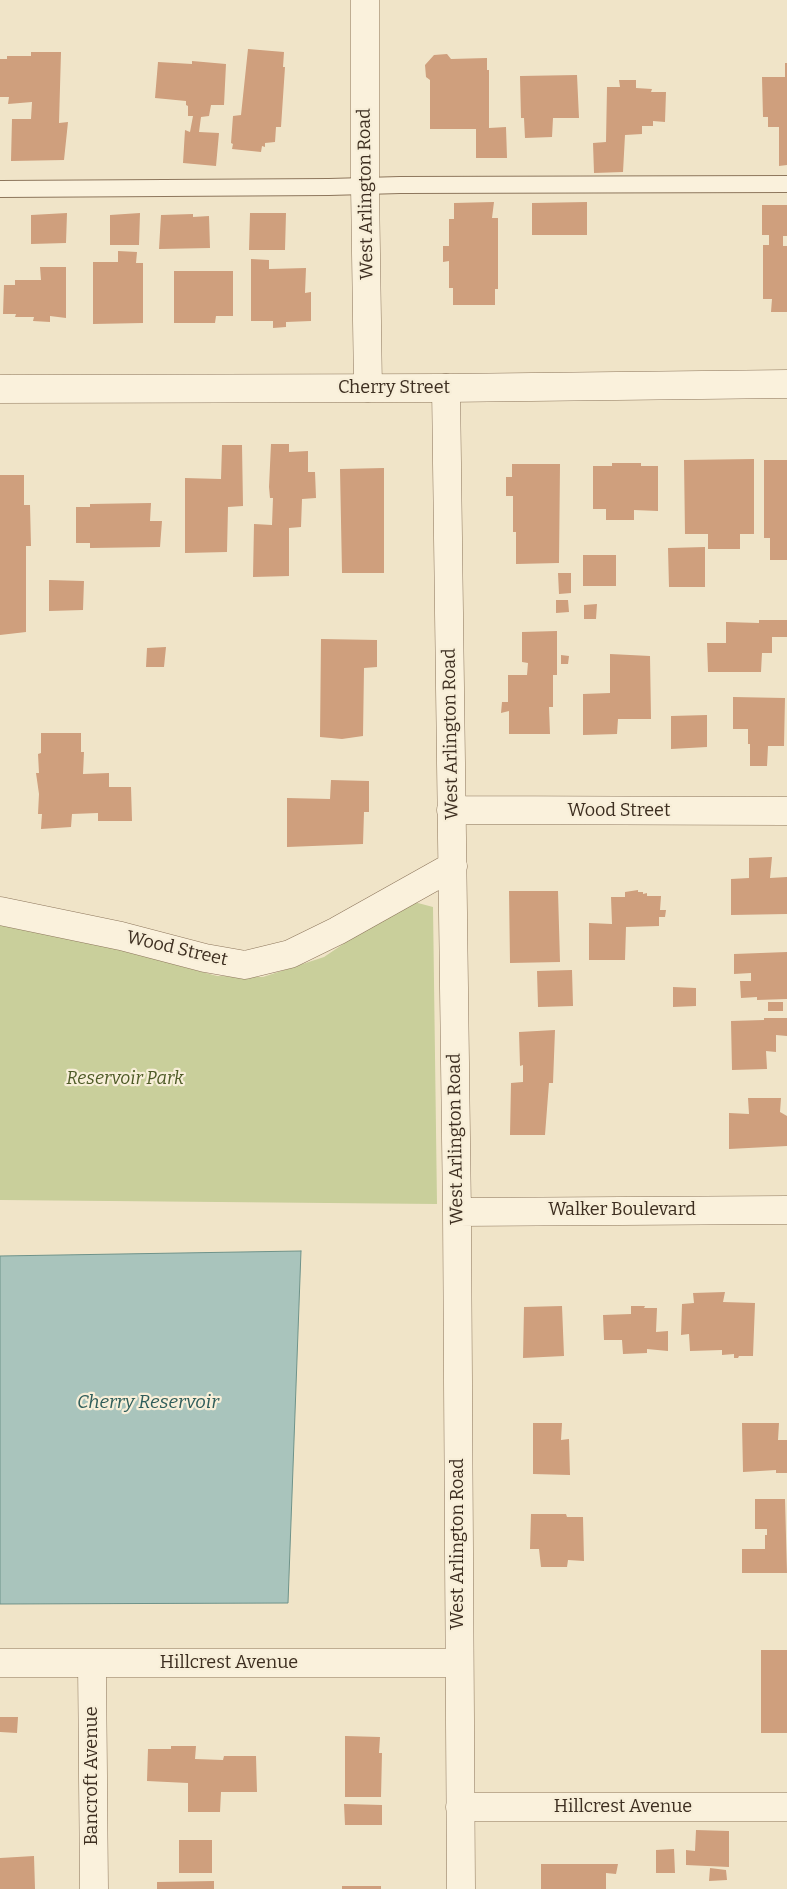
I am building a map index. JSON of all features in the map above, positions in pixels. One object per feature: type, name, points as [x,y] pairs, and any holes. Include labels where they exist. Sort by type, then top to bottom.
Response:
[{"type":"street","name":"West Arlington Road","points":[[365,0],[368,388]]},
{"type":"street","name":"Cherry Street","points":[[0,389],[446,388],[787,384]]},
{"type":"street","name":"West Arlington Road","points":[[446,388],[457,1212],[461,1889]]},
{"type":"street","name":"Wood Street","points":[[451,810],[787,811]]},
{"type":"street","name":"Wood Street","points":[[0,911],[121,936],[205,958],[245,965],[290,954],[337,931],[453,866]]},
{"type":"street","name":"Walker Boulevard","points":[[457,1212],[787,1210]]},
{"type":"street","name":"Hillcrest Avenue","points":[[0,1663],[459,1663]]},
{"type":"street","name":"Bancroft Avenue","points":[[92,1663],[94,1889]]},
{"type":"street","name":"Hillcrest Avenue","points":[[460,1807],[787,1807]]},
{"type":"lane","points":[[0,189],[787,184]]},
{"type":"green space","name":"Reservoir Park","points":[[414,902],[433,907],[437,1204],[0,1200],[0,922],[45,929],[217,976],[263,977],[324,957],[376,922]]},
{"type":"water","name":"Cherry Reservoir","points":[[301,1251],[288,1603],[0,1604],[0,1256]]},
{"type":"building","points":[[248,49],[284,52],[283,67],[285,67],[281,127],[276,127],[275,142],[265,143],[265,147],[262,146],[261,152],[232,149],[233,144],[231,143],[233,116],[241,115]]},
{"type":"building","points":[[31,52],[61,52],[59,123],[68,122],[64,160],[11,161],[12,119],[31,119],[32,102],[8,104],[9,97],[0,97],[0,59],[7,59],[7,56],[31,56]]},
{"type":"building","points":[[447,54],[451,59],[487,58],[487,70],[489,70],[489,128],[506,127],[507,158],[476,158],[476,129],[430,129],[430,80],[426,77],[425,65],[434,55]]},
{"type":"building","points":[[192,61],[226,64],[224,105],[211,105],[209,116],[201,117],[199,132],[219,133],[216,166],[183,163],[185,130],[190,132],[193,116],[188,116],[186,101],[155,98],[158,62],[192,64]]},
{"type":"building","points":[[785,63],[787,63],[787,165],[779,166],[779,127],[768,127],[768,117],[763,117],[762,77],[785,77]]},
{"type":"building","points":[[577,75],[579,118],[553,118],[552,137],[525,138],[524,118],[521,118],[520,76]]},
{"type":"building","points":[[619,80],[636,80],[636,88],[652,89],[651,92],[666,92],[665,122],[653,121],[653,126],[642,126],[642,134],[625,135],[623,172],[594,173],[593,143],[606,142],[607,87],[620,87]]},
{"type":"building","points":[[494,202],[492,218],[498,218],[498,289],[495,289],[495,305],[453,305],[453,288],[449,288],[449,261],[443,262],[443,246],[449,246],[449,219],[454,219],[454,203]]},
{"type":"building","points":[[587,202],[587,235],[532,235],[532,203]]},
{"type":"building","points":[[762,205],[787,205],[787,236],[783,236],[783,246],[787,246],[787,312],[771,312],[772,299],[763,299],[763,245],[769,245],[769,235],[762,235]]},
{"type":"building","points":[[67,213],[66,243],[31,244],[31,215]]},
{"type":"building","points":[[140,213],[139,245],[110,245],[110,215]]},
{"type":"building","points":[[250,213],[286,213],[285,250],[249,250]]},
{"type":"building","points":[[193,214],[193,217],[209,216],[210,248],[159,249],[161,215]]},
{"type":"building","points":[[118,251],[137,252],[136,263],[143,263],[143,323],[93,324],[93,262],[118,262]]},
{"type":"building","points":[[251,259],[269,260],[269,269],[306,268],[305,293],[311,292],[311,321],[286,322],[286,327],[273,328],[273,321],[251,321]]},
{"type":"building","points":[[40,267],[66,267],[66,318],[50,316],[50,322],[33,321],[34,317],[15,317],[16,314],[3,314],[4,285],[15,285],[15,280],[41,280]]},
{"type":"building","points":[[174,271],[233,271],[233,316],[216,316],[215,323],[174,323]]},
{"type":"building","points":[[271,444],[289,444],[289,452],[308,451],[308,472],[315,472],[316,498],[302,499],[301,527],[289,528],[289,576],[253,577],[254,524],[272,525],[273,498],[270,498],[269,487]]},
{"type":"building","points":[[222,445],[242,445],[243,506],[228,507],[227,552],[185,553],[185,478],[221,479]]},
{"type":"building","points":[[754,459],[754,534],[740,534],[740,549],[708,549],[708,534],[685,534],[684,460]]},
{"type":"building","points":[[764,460],[787,460],[787,560],[770,560],[770,538],[764,538]]},
{"type":"building","points":[[612,463],[641,463],[641,466],[658,466],[658,511],[634,510],[634,520],[606,520],[606,509],[593,509],[593,466],[612,466]]},
{"type":"building","points":[[512,464],[560,464],[559,563],[516,564],[516,532],[513,532],[513,496],[506,496],[506,477],[512,477]]},
{"type":"building","points":[[384,468],[384,573],[342,573],[340,469]]},
{"type":"building","points":[[0,475],[24,475],[24,505],[30,505],[31,546],[26,546],[26,632],[0,635]]},
{"type":"building","points":[[151,503],[150,521],[162,521],[160,547],[90,548],[90,543],[76,543],[76,507],[90,507],[90,504]]},
{"type":"building","points":[[705,547],[705,587],[669,587],[668,548]]},
{"type":"building","points":[[583,555],[616,555],[616,586],[583,586]]},
{"type":"building","points":[[558,573],[571,573],[571,593],[559,594]]},
{"type":"building","points":[[49,580],[84,581],[83,610],[49,611]]},
{"type":"building","points":[[556,600],[568,600],[569,612],[556,613]]},
{"type":"building","points":[[597,604],[596,619],[584,619],[584,605]]},
{"type":"building","points":[[759,620],[787,620],[787,637],[772,637],[772,653],[762,653],[761,672],[708,672],[707,643],[726,643],[726,622],[759,623]]},
{"type":"building","points":[[557,631],[557,675],[553,675],[553,707],[549,707],[550,734],[509,734],[509,711],[501,713],[502,702],[508,702],[508,675],[527,675],[528,663],[522,662],[522,632]]},
{"type":"building","points":[[321,639],[377,640],[377,667],[364,668],[363,736],[342,739],[320,737]]},
{"type":"building","points":[[166,647],[164,667],[146,667],[147,648]]},
{"type":"building","points":[[610,654],[650,656],[651,719],[618,719],[617,734],[583,735],[583,694],[610,693]]},
{"type":"building","points":[[561,655],[569,656],[568,664],[561,664]]},
{"type":"building","points":[[733,697],[785,698],[784,746],[768,746],[767,766],[750,766],[748,729],[733,729]]},
{"type":"building","points":[[707,715],[707,747],[671,749],[671,716]]},
{"type":"building","points":[[41,733],[81,733],[81,752],[84,752],[83,774],[109,773],[109,787],[131,787],[132,821],[98,821],[98,813],[72,814],[71,827],[41,829],[42,814],[38,814],[39,794],[36,773],[39,773],[38,754],[41,753]]},
{"type":"building","points":[[331,780],[369,781],[369,812],[364,812],[363,844],[287,847],[287,798],[330,799]]},
{"type":"building","points":[[772,857],[770,878],[787,877],[787,914],[731,915],[731,879],[749,878],[749,858]]},
{"type":"building","points":[[638,890],[638,892],[643,892],[643,894],[647,893],[647,896],[661,896],[660,910],[666,910],[665,917],[659,917],[659,926],[626,927],[625,960],[589,960],[589,923],[612,924],[611,897],[625,897],[625,892]]},
{"type":"building","points":[[509,891],[558,891],[560,962],[510,963]]},
{"type":"building","points":[[787,952],[787,999],[757,1000],[757,997],[741,998],[740,981],[751,981],[751,973],[734,974],[734,954]]},
{"type":"building","points":[[572,970],[573,1006],[538,1007],[537,971]]},
{"type":"building","points":[[673,987],[696,988],[696,1006],[673,1007]]},
{"type":"building","points":[[768,1002],[783,1002],[783,1011],[768,1011]]},
{"type":"building","points":[[764,1018],[787,1018],[787,1036],[776,1035],[776,1052],[766,1051],[767,1069],[732,1070],[731,1021],[764,1020]]},
{"type":"building","points":[[555,1030],[553,1083],[549,1083],[545,1135],[510,1135],[511,1083],[523,1082],[523,1065],[520,1066],[519,1032]]},
{"type":"building","points":[[748,1098],[781,1098],[780,1112],[787,1116],[787,1146],[729,1149],[729,1113],[749,1114]]},
{"type":"building","points":[[725,1292],[723,1302],[755,1303],[753,1356],[734,1358],[734,1354],[722,1355],[722,1350],[690,1351],[689,1334],[681,1335],[682,1304],[694,1303],[693,1293]]},
{"type":"building","points":[[562,1306],[564,1356],[523,1358],[524,1307]]},
{"type":"building","points":[[631,1306],[657,1308],[656,1332],[668,1331],[668,1351],[647,1349],[647,1353],[623,1354],[622,1340],[604,1340],[603,1315],[631,1314]]},
{"type":"building","points":[[533,1423],[562,1423],[561,1440],[569,1439],[570,1475],[533,1474]]},
{"type":"building","points":[[742,1423],[779,1423],[778,1440],[787,1440],[787,1473],[776,1473],[776,1470],[743,1472]]},
{"type":"building","points":[[755,1499],[785,1499],[787,1573],[742,1573],[742,1549],[765,1549],[767,1529],[755,1529]]},
{"type":"building","points":[[531,1514],[566,1514],[567,1517],[583,1517],[584,1561],[568,1560],[567,1567],[541,1567],[539,1549],[530,1549]]},
{"type":"building","points":[[761,1650],[787,1650],[787,1733],[761,1733]]},
{"type":"building","points":[[0,1717],[18,1717],[17,1733],[0,1732]]},
{"type":"building","points":[[345,1736],[380,1737],[379,1753],[382,1753],[381,1797],[345,1797]]},
{"type":"building","points":[[171,1746],[196,1746],[195,1759],[223,1760],[224,1756],[256,1756],[257,1792],[221,1792],[220,1812],[188,1812],[188,1783],[147,1781],[148,1749],[171,1749]]},
{"type":"building","points":[[344,1804],[382,1805],[382,1825],[345,1825]]},
{"type":"building","points":[[696,1830],[729,1831],[729,1867],[686,1865],[686,1850],[695,1851]]},
{"type":"building","points":[[179,1840],[212,1840],[212,1873],[179,1873]]},
{"type":"building","points":[[674,1849],[675,1873],[656,1873],[656,1850]]},
{"type":"building","points":[[34,1856],[35,1889],[0,1889],[0,1858]]},
{"type":"building","points":[[541,1864],[618,1864],[616,1874],[606,1873],[606,1889],[541,1889]]},
{"type":"building","points":[[710,1868],[726,1870],[727,1880],[709,1881]]},
{"type":"building","points":[[214,1881],[214,1889],[157,1889],[157,1882]]},
{"type":"building","points":[[342,1886],[381,1886],[381,1889],[342,1889]]}]
